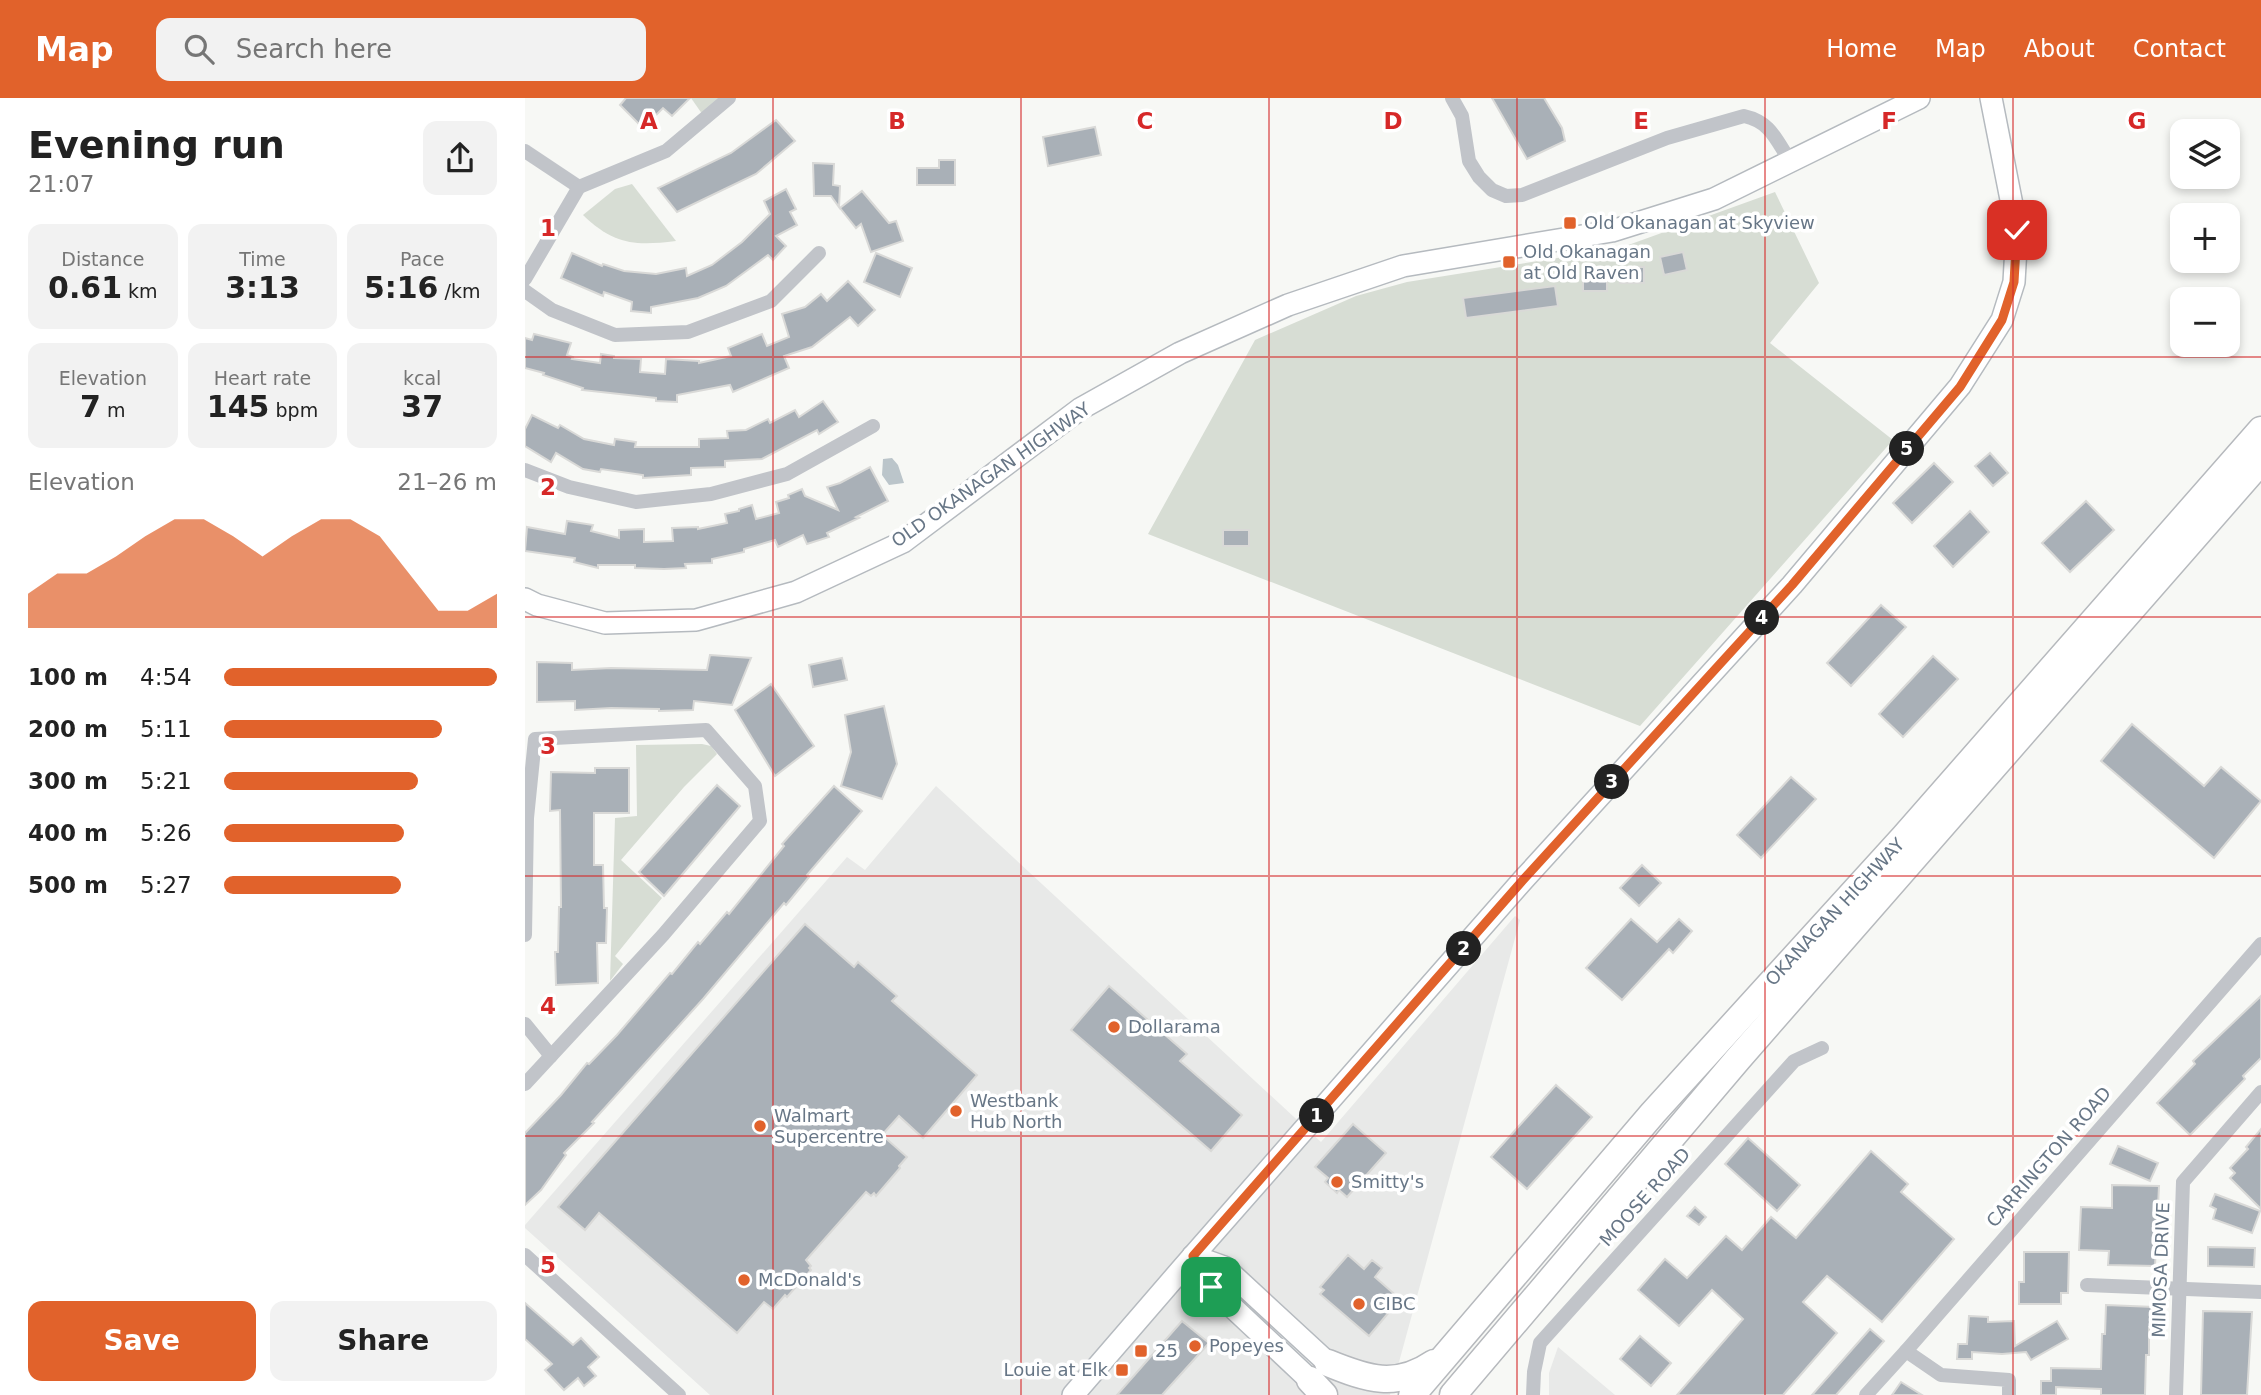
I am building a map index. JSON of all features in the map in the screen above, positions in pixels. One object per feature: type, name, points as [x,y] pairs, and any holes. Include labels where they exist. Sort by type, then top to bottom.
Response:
[{"type":"highway","name":"OKANAGAN HIGHWAY","points":[[1412,1395],[1653,1113],[1904,837],[2261,430]]},
{"type":"highway","name":"OKANAGAN HIGHWAY","points":[[1456,1393],[1738,1059],[2261,461]]},
{"type":"highway","points":[[1432,1395],[1614,1186],[1653,1113]]},
{"type":"highway","points":[[1320,1379],[1390,1380],[1410,1377],[1450,1352]]},
{"type":"highway","points":[[1320,1379],[1366,1395]]},
{"type":"street","points":[[525,279],[579,187],[666,151],[729,98]]},
{"type":"street","points":[[1452,98],[1462,117],[1469,161],[1479,177],[1492,190],[1506,195],[1522,195],[1667,138],[1744,117],[1757,119],[1767,126],[1790,161]]},
{"type":"street","name":"OLD OKANAGAN HIGHWAY","points":[[525,599],[537,605],[605,623],[696,620],[796,592],[903,542],[1080,409],[1180,353],[1288,305],[1403,266],[1612,231],[1714,199],[1919,98]]},
{"type":"street","points":[[1073,1395],[1516,889],[1792,585],[1960,387],[2002,320],[2014,282],[2017,230],[1991,98]]},
{"type":"street","points":[[525,151],[579,187]]},
{"type":"street","points":[[525,291],[552,310],[615,335],[688,332],[771,300],[819,253]]},
{"type":"street","points":[[525,470],[569,487],[636,502],[711,494],[787,474],[873,426]]},
{"type":"street","points":[[525,935],[527,817],[535,739],[706,730],[755,786],[761,821],[663,935],[525,1084]]},
{"type":"street","name":"CARRINGTON ROAD","points":[[1866,1395],[2261,944]]},
{"type":"street","points":[[525,1024],[551,1056]]},
{"type":"street","name":"MOOSE ROAD","points":[[1533,1395],[1540,1343],[1794,1061],[1822,1048]]},
{"type":"street","name":"MIMOSA DRIVE","points":[[2176,1395],[2183,1182],[2261,1092]]},
{"type":"street","points":[[525,1255],[679,1395]]},
{"type":"street","points":[[1193,1256],[1224,1267],[1320,1379]]},
{"type":"street","points":[[2087,1285],[2261,1292]]},
{"type":"street","points":[[1906,1351],[1941,1375],[2010,1380],[2009,1395]]},
{"type":"shaded area","points":[[691,98],[729,98],[705,118]]},
{"type":"shaded area","points":[[632,184],[676,241],[637,243],[615,238],[583,215],[615,189]]},
{"type":"shaded area","points":[[1775,192],[1819,283],[1770,343],[1893,440],[1640,726],[1148,534],[1255,340],[1356,296],[1407,282],[1620,248]]},
{"type":"shaded area","points":[[892,458],[898,465],[904,483],[889,485],[882,475],[883,459]]},
{"type":"shaded area","points":[[636,745],[711,746],[717,754],[684,787],[621,860],[662,898],[615,956],[623,964],[610,981],[615,818],[637,816]]},
{"type":"shaded area","name":"Westbank Hub North","points":[[936,786],[1321,1142],[1515,916],[1520,920],[1390,1395],[710,1395],[525,1228],[847,857],[865,870]]},
{"type":"shaded area","points":[[1558,1347],[1615,1395],[1549,1395],[1549,1373]]},
{"type":"building","points":[[626,98],[690,98],[672,116],[663,108],[643,128],[620,105]]},
{"type":"building","points":[[1492,98],[1544,98],[1562,128],[1565,141],[1527,159]]},
{"type":"building","points":[[776,120],[795,141],[756,174],[677,212],[658,188],[731,153]]},
{"type":"building","points":[[1095,127],[1101,155],[1048,166],[1043,137]]},
{"type":"building","points":[[939,160],[955,160],[955,185],[917,185],[917,168],[939,168]]},
{"type":"building","points":[[813,163],[834,164],[833,185],[840,186],[839,207],[831,196],[814,196]]},
{"type":"building","points":[[786,189],[796,209],[790,212],[797,225],[776,236],[786,246],[773,260],[768,255],[726,286],[698,298],[651,307],[651,313],[631,311],[632,302],[604,292],[603,296],[561,278],[572,253],[602,266],[603,264],[624,271],[656,274],[686,268],[687,276],[712,265],[742,242],[770,214],[764,201]]},
{"type":"building","points":[[862,191],[889,223],[896,221],[903,241],[871,252],[861,224],[856,228],[840,208]]},
{"type":"building","points":[[1683,252],[1687,270],[1664,275],[1660,257]]},
{"type":"building","points":[[876,253],[912,268],[900,297],[864,282]]},
{"type":"building","points":[[1620,267],[1644,267],[1644,283],[1620,283]]},
{"type":"building","points":[[1583,277],[1607,277],[1607,291],[1583,291]]},
{"type":"building","points":[[848,281],[875,310],[858,326],[850,317],[812,347],[784,356],[789,368],[733,392],[730,385],[677,395],[677,402],[656,401],[656,398],[582,390],[583,388],[525,368],[525,338],[532,340],[534,334],[571,343],[567,355],[573,357],[572,359],[600,363],[601,354],[614,358],[641,359],[640,372],[665,374],[666,359],[699,363],[731,356],[728,348],[762,334],[767,346],[789,337],[782,314],[805,307],[821,294],[827,301]]},
{"type":"building","points":[[1555,286],[1558,306],[1466,318],[1463,298]]},
{"type":"building","points":[[823,401],[838,422],[819,434],[817,430],[762,459],[725,461],[725,467],[691,468],[691,475],[643,478],[643,475],[601,469],[600,472],[583,469],[556,453],[551,462],[525,446],[525,429],[532,415],[558,428],[560,425],[584,439],[614,445],[615,439],[636,442],[635,447],[699,447],[699,439],[728,438],[727,431],[746,430],[768,419],[770,423],[795,410],[799,417]]},
{"type":"building","points":[[1990,453],[2008,473],[1993,486],[1975,466]]},
{"type":"building","points":[[1934,463],[1953,482],[1912,523],[1893,503]]},
{"type":"building","points":[[870,467],[888,501],[827,533],[829,537],[807,544],[803,535],[778,547],[775,540],[744,549],[744,552],[712,559],[712,563],[685,564],[686,568],[664,569],[635,568],[635,565],[598,565],[598,568],[574,562],[575,558],[525,551],[527,527],[565,534],[567,521],[593,525],[591,531],[619,538],[619,530],[644,529],[644,542],[673,541],[672,528],[698,529],[727,523],[725,514],[752,505],[756,519],[779,513],[776,502],[789,498],[788,495],[802,489],[805,496],[838,510],[827,487]]},
{"type":"building","points":[[2086,501],[2114,530],[2070,572],[2042,543]]},
{"type":"building","points":[[1970,511],[1989,532],[1953,567],[1934,546]]},
{"type":"building","points":[[1223,530],[1249,530],[1249,546],[1223,546]]},
{"type":"building","points":[[1881,605],[1906,627],[1851,686],[1827,663]]},
{"type":"building","points":[[710,655],[751,658],[732,705],[694,701],[693,710],[575,710],[575,701],[537,702],[537,662],[572,663],[572,670],[707,670]]},
{"type":"building","points":[[1933,656],[1958,679],[1903,737],[1879,714]]},
{"type":"building","points":[[842,658],[847,680],[813,687],[809,665]]},
{"type":"building","points":[[771,684],[814,746],[775,776],[735,710]]},
{"type":"building","points":[[884,706],[897,764],[882,799],[841,786],[851,752],[845,715]]},
{"type":"building","points":[[2132,724],[2204,786],[2221,767],[2261,801],[2214,858],[2101,761]]},
{"type":"building","points":[[595,768],[629,768],[629,813],[594,813],[594,865],[603,865],[604,908],[607,908],[606,943],[597,943],[598,983],[556,985],[555,952],[558,952],[561,907],[560,810],[550,811],[551,772],[595,773]]},
{"type":"building","points":[[1791,777],[1816,799],[1761,858],[1737,835]]},
{"type":"building","points":[[717,785],[740,806],[664,896],[639,872]]},
{"type":"building","points":[[834,786],[862,811],[807,875],[809,877],[786,905],[784,903],[703,999],[592,1122],[594,1123],[564,1153],[566,1155],[541,1190],[525,1205],[525,1133],[587,1063],[617,1035],[698,942],[700,944],[727,912],[729,914],[784,846],[782,844]]},
{"type":"building","points":[[1642,865],[1661,883],[1639,906],[1620,888]]},
{"type":"building","points":[[1631,919],[1657,942],[1679,919],[1692,931],[1673,953],[1669,949],[1622,1000],[1586,968]]},
{"type":"building","name":"Walmart Supercentre","points":[[805,924],[854,967],[858,962],[897,996],[892,1001],[977,1075],[923,1138],[899,1116],[882,1135],[907,1157],[900,1168],[876,1196],[866,1192],[806,1260],[811,1270],[787,1297],[785,1295],[773,1309],[764,1302],[737,1333],[599,1213],[585,1230],[558,1207]]},
{"type":"building","points":[[1109,986],[1187,1054],[1180,1061],[1242,1115],[1211,1151],[1071,1030]]},
{"type":"building","points":[[2261,996],[2261,1058],[2243,1076],[2245,1079],[2190,1135],[2157,1103],[2195,1064],[2193,1061]]},
{"type":"building","points":[[1556,1085],[1592,1117],[1527,1189],[1491,1157]]},
{"type":"building","points":[[1353,1124],[1386,1153],[1347,1197],[1339,1190],[1337,1193],[1325,1182],[1328,1178],[1315,1167]]},
{"type":"building","points":[[2261,1129],[2261,1209],[2230,1178],[2235,1173],[2230,1168],[2248,1149],[2246,1147]]},
{"type":"building","points":[[1748,1138],[1800,1185],[1777,1211],[1725,1164]]},
{"type":"building","points":[[2118,1146],[2158,1163],[2150,1181],[2110,1164]]},
{"type":"building","points":[[1871,1151],[1908,1184],[1901,1192],[1954,1239],[1882,1322],[1827,1276],[1803,1302],[1837,1333],[1783,1395],[1677,1395],[1743,1319],[1712,1290],[1679,1326],[1638,1290],[1665,1259],[1687,1278],[1726,1236],[1742,1250],[1771,1217],[1796,1238]]},
{"type":"building","points":[[2112,1185],[2159,1186],[2155,1266],[2108,1265],[2109,1251],[2079,1250],[2081,1207],[2112,1208]]},
{"type":"building","points":[[2215,1194],[2260,1211],[2252,1233],[2213,1219],[2216,1209],[2210,1206]]},
{"type":"building","points":[[1695,1207],[1706,1217],[1699,1225],[1687,1216]]},
{"type":"building","points":[[2208,1247],[2255,1248],[2254,1267],[2208,1266]]},
{"type":"building","points":[[2024,1252],[2069,1252],[2068,1293],[2061,1293],[2061,1304],[2019,1304],[2019,1282],[2024,1282]]},
{"type":"building","points":[[1348,1255],[1364,1269],[1372,1260],[1382,1268],[1375,1277],[1400,1299],[1369,1336],[1320,1294],[1324,1290],[1320,1287]]},
{"type":"building","points":[[525,1303],[573,1345],[581,1338],[599,1357],[588,1367],[596,1376],[584,1386],[578,1378],[564,1390],[545,1370],[552,1364],[525,1339]]},
{"type":"building","points":[[2106,1305],[2154,1307],[2153,1327],[2149,1327],[2149,1355],[2146,1355],[2145,1395],[2101,1395],[2101,1389],[2056,1387],[2056,1395],[2041,1395],[2041,1381],[2051,1381],[2051,1368],[2101,1369]]},
{"type":"building","points":[[2203,1311],[2252,1312],[2247,1395],[2201,1395]]},
{"type":"building","points":[[1969,1316],[1988,1317],[1988,1322],[2014,1321],[2015,1346],[2057,1321],[2068,1339],[2031,1360],[2026,1352],[1972,1352],[1972,1359],[1957,1359],[1958,1344],[1967,1344]]},
{"type":"building","points":[[1182,1321],[1209,1343],[1162,1395],[1117,1395]]},
{"type":"building","points":[[1870,1329],[1884,1341],[1836,1395],[1812,1395]]},
{"type":"building","points":[[1640,1336],[1671,1363],[1651,1386],[1620,1359]]},
{"type":"building","points":[[1901,1382],[1922,1395],[1892,1395]]},
{"type":"place","name":"Old Okanagan at Skyview","points":[[1570,223]]},
{"type":"place","name":"Old Okanagan at Old Raven","points":[[1509,262]]},
{"type":"place","name":"Dollarama","points":[[1114,1027]]},
{"type":"place","name":"Westbank Hub North","points":[[956,1111]]},
{"type":"place","name":"Walmart Supercentre","points":[[760,1126]]},
{"type":"place","name":"Smitty's","points":[[1337,1182]]},
{"type":"place","name":"McDonald's","points":[[744,1280]]},
{"type":"place","name":"CIBC","points":[[1359,1304]]},
{"type":"place","name":"Popeyes","points":[[1195,1346]]},
{"type":"place","name":"25","points":[[1141,1351]]},
{"type":"place","name":"Louie at Elk","points":[[1122,1370]]},
{"type":"route","points":[[1211,1287],[1193,1256],[1523,880],[1792,585],[1960,387],[2002,320],[2014,282],[2017,230]]}]
